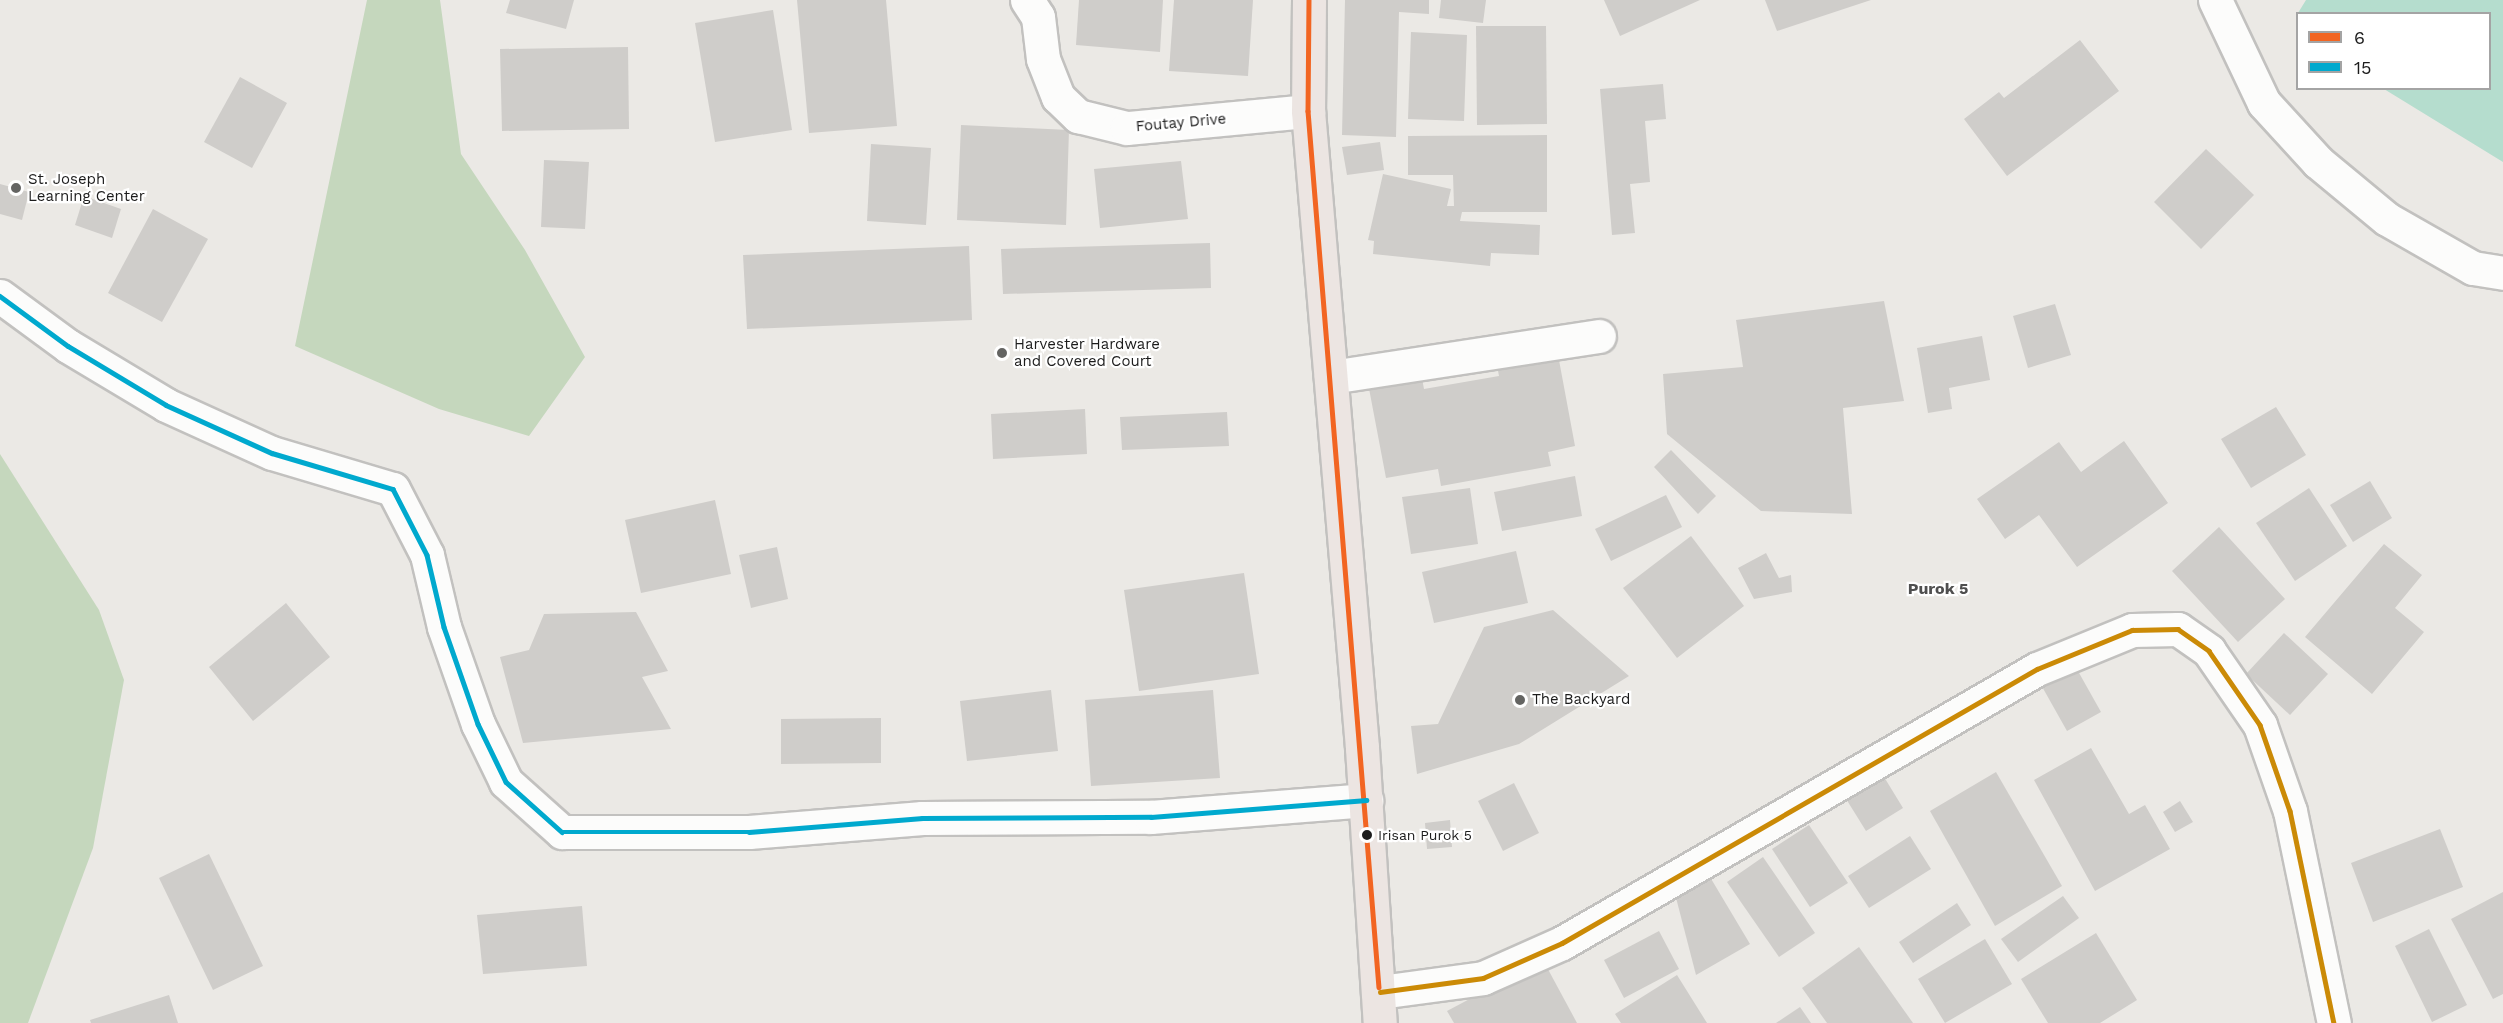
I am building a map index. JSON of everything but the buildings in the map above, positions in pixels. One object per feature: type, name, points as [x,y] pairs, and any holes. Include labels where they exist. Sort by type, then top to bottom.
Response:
[{"type":"highway","points":[[1309,0],[1308,111],[1366,800],[1380,1008]]},
{"type":"street","name":"Foutay Drive","points":[[1027,0],[1038,17],[1043,59],[1058,97],[1077,116],[1127,128],[1308,111]]},
{"type":"street","points":[[2215,0],[2264,103],[2318,162],[2386,219],[2473,268],[2503,273]]},
{"type":"street","points":[[0,296],[68,346],[166,405],[272,453],[393,489],[427,555],[474,713],[506,782],[562,832],[748,832],[922,818],[1151,817],[1366,800]]},
{"type":"street","points":[[1331,377],[1599,336]]},
{"type":"street","points":[[1380,1008],[1483,978],[1562,943],[1824,797],[2037,669],[2132,630],[2178,629],[2209,651],[2260,724],[2290,811],[2334,1023]]},
{"type":"green space","points":[[367,0],[440,0],[461,154],[525,250],[585,357],[529,436],[439,409],[295,346]]},
{"type":"green space","points":[[2306,0],[2503,0],[2503,162],[2386,90],[2491,90],[2491,12],[2299,12]]},
{"type":"green space","points":[[0,454],[99,610],[124,680],[93,848],[28,1023],[0,1023]]},
{"type":"transit line","name":"6","points":[[1309,0],[1308,111],[1379,987]]},
{"type":"transit line","name":"15","points":[[0,296],[68,346],[166,405],[272,453],[393,489],[427,555],[444,627],[478,724],[506,782],[562,832],[749,832],[922,818],[1151,817],[1366,800]]},
{"type":"transit line","points":[[1380,992],[1483,978],[1562,943],[2037,669],[2132,630],[2178,629],[2209,651],[2260,725],[2290,811],[2334,1023]]},
{"type":"place","name":"St. Joseph Learning Center","points":[[16,188]]},
{"type":"place","name":"Harvester Hardware and Covered Court","points":[[1002,353]]},
{"type":"place","name":"The Backyard","points":[[1520,700]]},
{"type":"place","name":"Irisan Purok 5","points":[[1367,835]]},
{"type":"district","name":"Purok 5","points":[[1938,589]]}]
